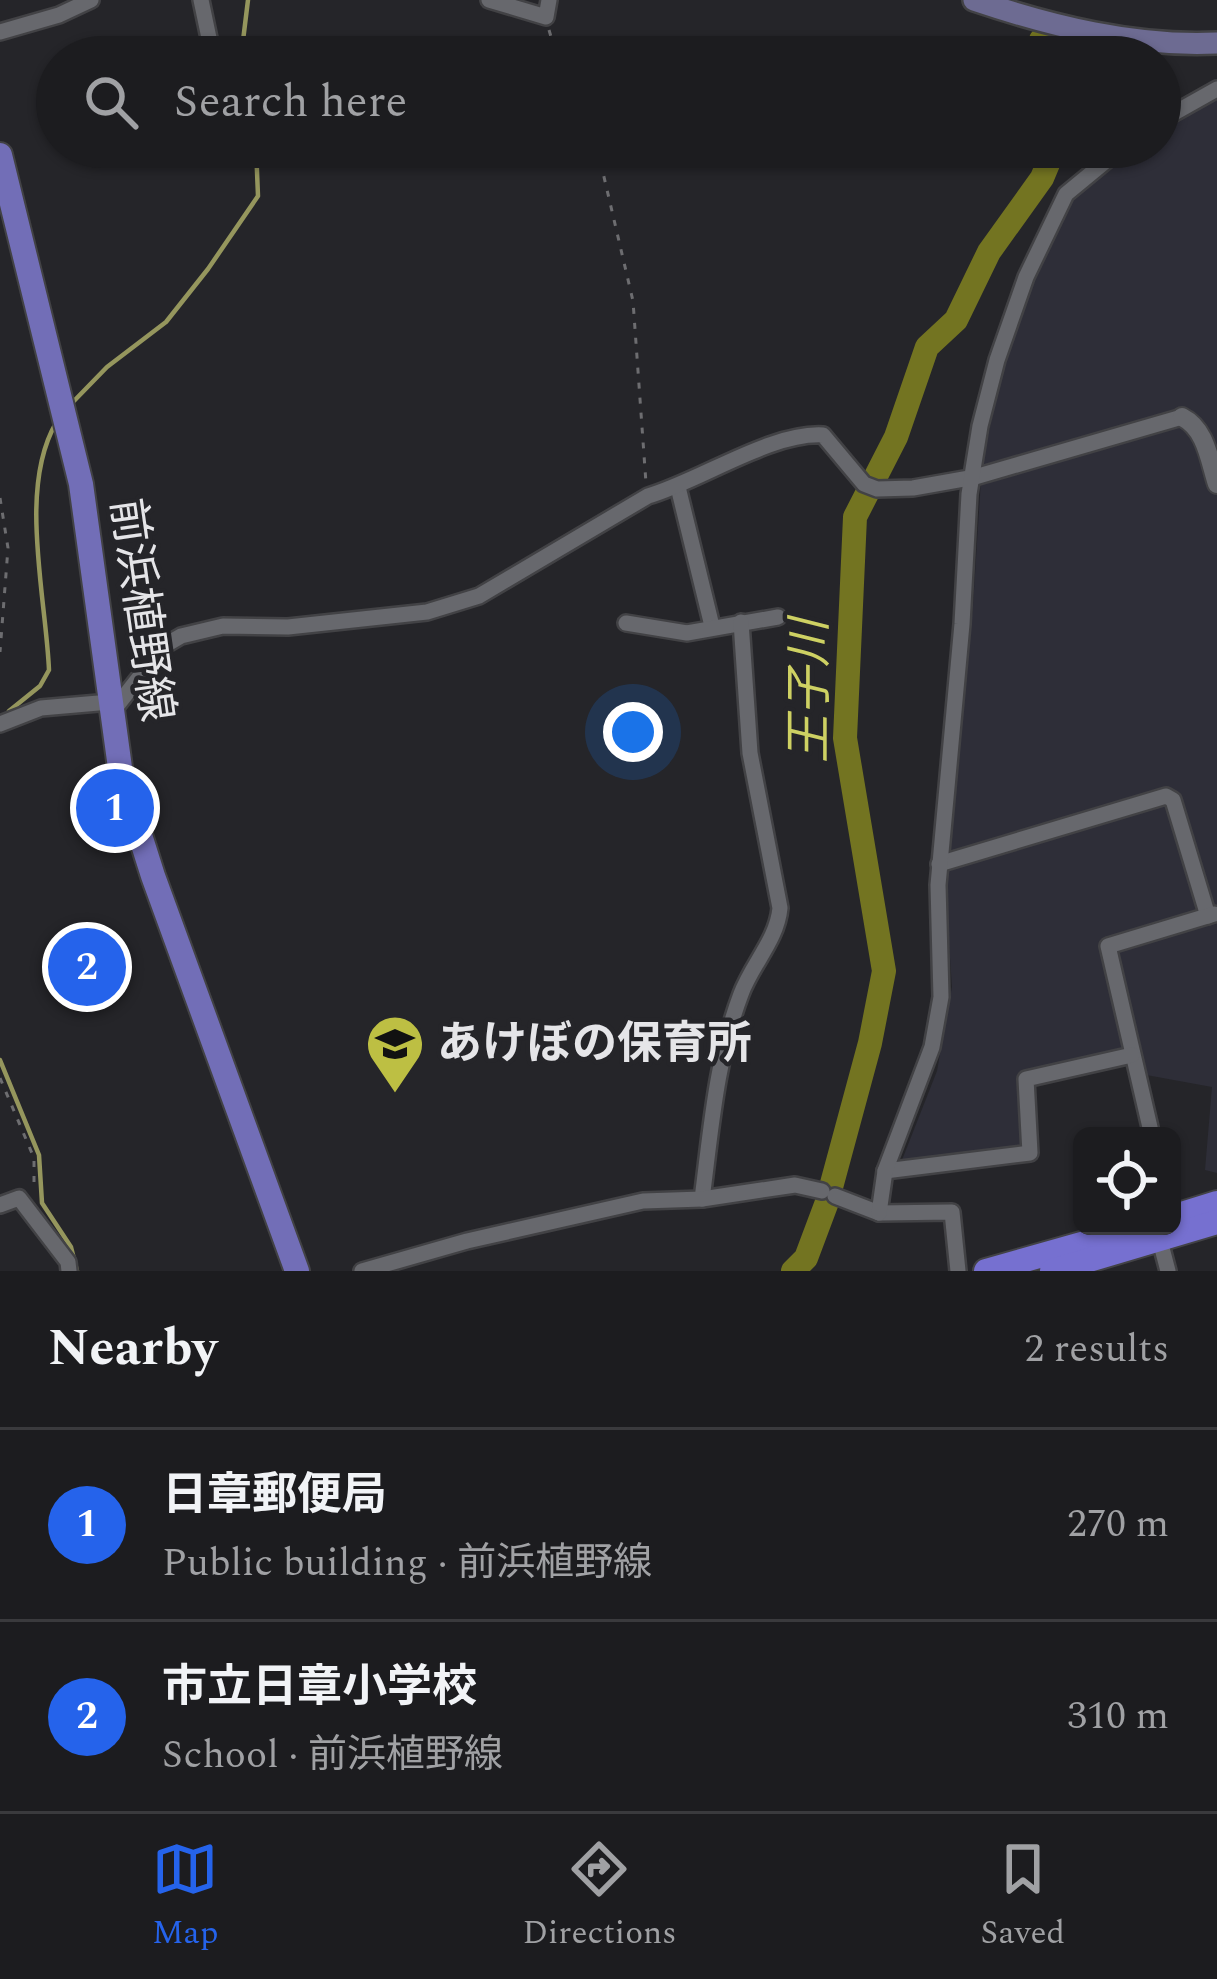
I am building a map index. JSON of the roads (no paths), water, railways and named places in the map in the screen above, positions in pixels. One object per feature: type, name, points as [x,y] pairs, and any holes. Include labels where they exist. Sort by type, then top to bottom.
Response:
[{"type":"highway","points":[[1181,1222],[1211,1215]]},
{"type":"highway","points":[[986,1271],[1127,1235]]},
{"type":"highway","points":[[1052,1271],[1139,1235]]},
{"type":"main road","points":[[982,1],[1065,27],[1120,36]]},
{"type":"main road","points":[[1181,42],[1217,44]]},
{"type":"main road","name":"前浜植野線","points":[[0,155],[12,249],[81,484],[122,775],[153,876],[297,1271]]},
{"type":"street","points":[[0,32],[91,0]]},
{"type":"street","points":[[201,0],[209,36]]},
{"type":"street","points":[[489,0],[547,9]]},
{"type":"street","points":[[1181,110],[1217,89]]},
{"type":"street","points":[[879,1214],[885,1171],[932,1047],[940,997],[939,864],[969,494],[980,426],[1026,278],[1066,194],[1098,168]]},
{"type":"street","points":[[0,724],[41,708],[111,707],[164,646],[181,636],[223,626],[308,626],[427,612],[479,596],[648,496],[678,487],[752,451],[815,434],[823,435],[871,486],[913,488],[975,477],[1182,417],[1202,435],[1217,484]]},
{"type":"street","points":[[678,487],[712,626]]},
{"type":"street","points":[[626,623],[680,633],[778,617]]},
{"type":"street","points":[[703,1199],[712,1103],[741,992],[778,923],[780,908],[751,753],[741,622]]},
{"type":"street","points":[[939,864],[1166,796],[1173,800],[1212,914],[1108,946],[1150,1127]]},
{"type":"street","points":[[885,1171],[1030,1153],[1026,1079],[1132,1054]]},
{"type":"street","points":[[362,1271],[622,1205],[794,1185],[879,1214],[952,1212],[958,1271]]},
{"type":"street","points":[[0,1205],[19,1198],[68,1262],[69,1271]]},
{"type":"street","points":[[1160,1235],[1168,1271]]},
{"type":"waterway","points":[[244,36],[248,0]]},
{"type":"waterway","points":[[72,403],[107,367],[166,322],[208,269],[258,196],[257,168]]},
{"type":"waterway","name":"王子川","points":[[793,1271],[806,1258],[827,1202],[870,1043],[884,971],[845,738],[855,517],[896,437],[927,347],[956,320],[989,252],[1046,168]]},
{"type":"waterway","points":[[9,711],[40,686],[49,670],[36,510],[38,479],[56,423]]},
{"type":"waterway","points":[[0,1060],[39,1155],[42,1203],[71,1247],[77,1271]]},
{"type":"place","name":"日章郵便局","points":[[115,808]]},
{"type":"place","name":"市立日章小学校","points":[[87,967]]},
{"type":"place","name":"あけぼの保育所","points":[[395,1095]]}]
